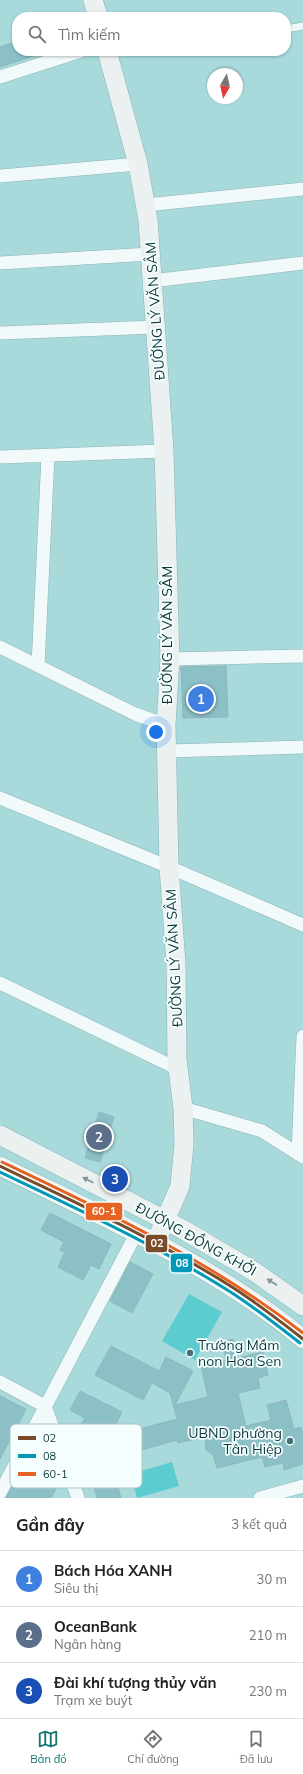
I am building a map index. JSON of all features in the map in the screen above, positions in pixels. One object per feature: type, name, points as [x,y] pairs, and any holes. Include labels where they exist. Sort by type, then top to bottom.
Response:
[{"type":"street","points":[[93,0],[97,12]]},
{"type":"street","points":[[0,77],[65,56]]},
{"type":"street","name":"ĐƯỜNG LÝ VĂN SÂM","points":[[108,56],[138,164],[146,204],[164,452],[170,658],[166,725],[168,751],[169,867],[176,964],[178,1069],[183,1108],[184,1144],[182,1175],[174,1204],[155,1244]]},
{"type":"street","points":[[0,176],[138,164]]},
{"type":"street","points":[[146,204],[303,189]]},
{"type":"street","points":[[0,264],[150,254]]},
{"type":"street","points":[[152,281],[303,264]]},
{"type":"street","points":[[0,333],[156,327]]},
{"type":"street","points":[[0,457],[164,452]]},
{"type":"street","points":[[38,666],[48,455]]},
{"type":"street","points":[[0,648],[135,714],[166,725]]},
{"type":"street","points":[[170,658],[303,656]]},
{"type":"street","points":[[168,751],[303,747]]},
{"type":"street","points":[[0,798],[169,867],[303,925]]},
{"type":"street","points":[[0,983],[178,1069]]},
{"type":"street","points":[[300,1156],[303,1036]]},
{"type":"street","points":[[183,1108],[262,1131],[300,1156]]},
{"type":"street","name":"ĐƯỜNG ĐỒNG KHỞI","points":[[0,1136],[166,1220],[256,1272],[303,1306]]},
{"type":"street","name":"ĐƯỜNG ĐỒNG KHỞI","points":[[0,1166],[155,1244],[226,1285],[288,1327],[303,1339]]},
{"type":"street","points":[[36,1424],[136,1234],[147,1210]]},
{"type":"street","points":[[0,1382],[45,1406],[51,1424]]},
{"type":"street","points":[[0,1493],[10,1474]]},
{"type":"street","points":[[260,1498],[303,1486]]},
{"type":"street","points":[[74,1488],[78,1498]]},
{"type":"lane","points":[[291,28],[303,26]]},
{"type":"shaded area","points":[[189,1294],[222,1312],[195,1360],[162,1341]]},
{"type":"shaded area","points":[[172,1462],[179,1486],[137,1498],[134,1488],[142,1488],[142,1471]]},
{"type":"building","points":[[12,43],[12,56],[34,56],[0,67],[0,47]]},
{"type":"building","points":[[226,666],[228,717],[183,718],[181,667]]},
{"type":"building","points":[[99,1112],[114,1117],[100,1162],[85,1158]]},
{"type":"building","points":[[50,1213],[111,1244],[99,1269],[91,1265],[83,1280],[58,1267],[65,1252],[60,1250],[64,1242],[41,1230]]},
{"type":"building","points":[[130,1262],[153,1274],[132,1313],[110,1301]]},
{"type":"building","points":[[233,1339],[237,1358],[263,1352],[268,1375],[258,1378],[260,1388],[238,1393],[246,1426],[271,1420],[267,1405],[286,1400],[294,1429],[301,1427],[303,1434],[303,1464],[284,1470],[283,1463],[265,1467],[262,1457],[217,1468],[213,1455],[206,1450],[205,1437],[178,1443],[177,1440],[142,1450],[142,1428],[177,1419],[170,1393],[152,1383],[143,1400],[95,1375],[111,1346],[159,1371],[166,1357],[193,1371],[175,1405],[208,1397],[201,1366],[226,1360],[222,1342]]},
{"type":"building","points":[[80,1391],[122,1412],[116,1424],[81,1424],[85,1418],[70,1410]]},
{"type":"building","points":[[0,1396],[26,1409],[18,1424],[10,1424],[10,1440],[0,1459]]},
{"type":"building","points":[[11,1488],[56,1488],[51,1498],[6,1498]]},
{"type":"building","points":[[94,1488],[118,1488],[121,1498],[97,1498]]},
{"type":"transit line","name":"60-1","points":[[2,1162],[119,1219],[195,1260],[268,1307],[303,1333]]},
{"type":"transit line","name":"02","points":[[0,1166],[118,1223],[176,1254],[250,1299],[303,1339]]},
{"type":"transit line","name":"08","points":[[0,1172],[116,1228],[173,1258],[247,1303],[300,1343]]},
{"type":"place","name":"Bách Hóa XANH","points":[[201,699]]},
{"type":"place","name":"OceanBank","points":[[99,1137]]},
{"type":"place","name":"Đài khí tượng thủy văn","points":[[115,1179]]},
{"type":"place","name":"Trường Mầm non Hoa Sen","points":[[190,1353]]},
{"type":"place","name":"UBND phường Tân Hiệp","points":[[290,1441]]}]
